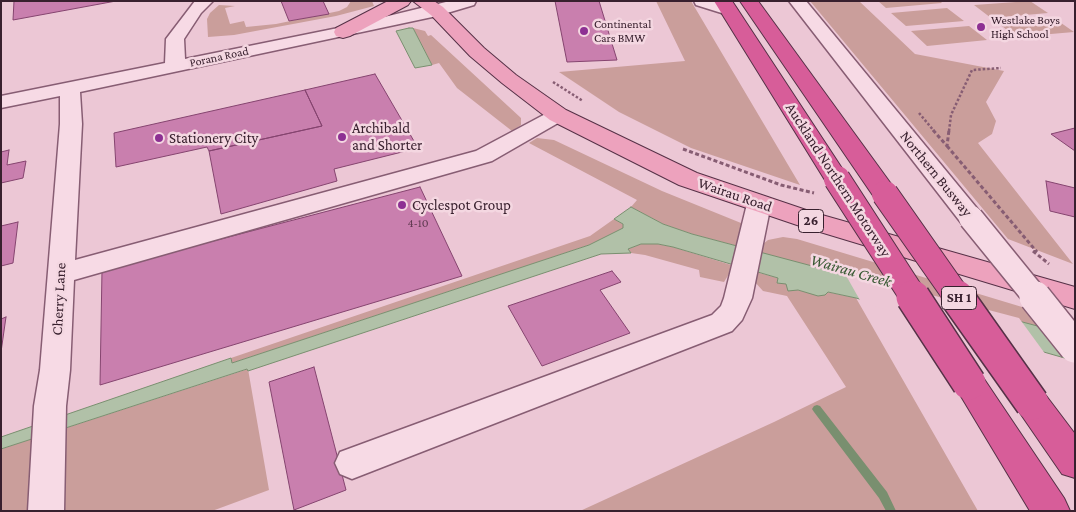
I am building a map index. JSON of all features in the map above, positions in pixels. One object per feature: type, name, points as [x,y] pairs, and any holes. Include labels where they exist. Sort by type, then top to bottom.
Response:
[{"type":"highway","name":"Auckland Northern Motorway","points":[[749,1],[1075,462]]},
{"type":"highway","name":"Auckland Northern Motorway","points":[[725,6],[828,187],[969,383],[1052,511]]},
{"type":"main road","points":[[343,32],[402,1]]},
{"type":"main road","name":"Wairau Road","points":[[432,5],[477,52],[509,79],[558,115],[688,179],[759,204],[1075,298]]},
{"type":"street","points":[[205,1],[195,10],[194,32],[207,60]]},
{"type":"street","name":"Porana Road","points":[[1,102],[343,32],[432,5],[468,1]]},
{"type":"street","points":[[702,1],[725,6]]},
{"type":"street","points":[[175,66],[176,39],[194,32]]},
{"type":"street","name":"Cherry Lane","points":[[46,511],[50,406],[55,370],[70,124],[70,88]]},
{"type":"street","points":[[60,274],[484,156],[558,115]]},
{"type":"street","points":[[352,463],[722,323],[732,312],[738,298],[759,204]]},
{"type":"street","name":"Northern Busway","points":[[970,218],[1075,347]]},
{"type":"lane","name":"Northern Busway","points":[[797,1],[970,218]]},
{"type":"path","points":[[947,146],[951,115],[972,70],[1001,68]]},
{"type":"path","points":[[546,78],[586,104]]},
{"type":"path","points":[[916,110],[1038,254],[1055,269]]},
{"type":"path","points":[[680,148],[781,184],[828,187]]},
{"type":"path","points":[[1031,250],[1038,254]]},
{"type":"shaded area","points":[[351,1],[372,1],[374,6],[336,16],[234,35],[208,37],[207,19],[210,13],[219,5],[235,6],[225,8],[230,24],[244,21],[246,27],[276,24],[339,11],[347,7]]},
{"type":"shaded area","points":[[656,1],[691,1],[800,185],[691,148],[619,112],[559,72],[685,61]]},
{"type":"shaded area","points":[[810,1],[859,1],[915,54],[1004,71],[986,102],[996,121],[992,134],[978,143],[1073,264],[1008,239]]},
{"type":"shaded area","points":[[878,1],[940,1],[942,3],[886,8]]},
{"type":"shaded area","points":[[1030,1],[1048,13],[991,18],[974,5]]},
{"type":"shaded area","points":[[947,8],[964,21],[906,26],[891,13]]},
{"type":"shaded area","points":[[1054,18],[1074,32],[1016,37],[998,23]]},
{"type":"shaded area","points":[[969,26],[987,40],[927,46],[911,31]]},
{"type":"shaded area","points":[[413,28],[425,31],[428,36],[431,35],[521,118],[521,125],[512,131],[457,88],[439,63],[432,65]]},
{"type":"shaded area","points":[[413,28],[432,65],[415,68],[396,31]]},
{"type":"shaded area","points":[[537,138],[554,140],[662,191],[741,223],[743,229],[737,246],[663,224],[631,207],[637,200],[529,143]]},
{"type":"shaded area","points":[[631,207],[663,224],[692,234],[1075,336],[1075,361],[856,298],[828,292],[825,295],[818,296],[798,290],[788,291],[786,284],[777,283],[778,278],[673,247],[658,244],[641,244],[628,249],[631,253],[601,254],[248,371],[247,369],[1,449],[1,437],[231,358],[232,363],[589,245],[623,228],[623,224],[614,219]]},
{"type":"shaded area","points":[[614,219],[623,224],[623,228],[589,245],[232,363],[231,358],[590,236]]},
{"type":"shaded area","points":[[783,237],[797,239],[1075,323],[1075,336],[761,253],[763,244],[768,240]]},
{"type":"shaded area","points":[[641,244],[658,244],[673,247],[731,265],[729,274],[724,282],[700,277],[699,270],[631,253],[628,249]]},
{"type":"shaded area","points":[[756,272],[778,278],[798,290],[809,293],[827,292],[856,298],[978,511],[580,511],[846,387],[787,296],[763,291],[754,281]]},
{"type":"shaded area","points":[[248,369],[269,490],[212,511],[1,511],[1,449]]},
{"type":"pier","points":[[844,272],[1019,318],[1046,355],[861,302]]},
{"type":"building","points":[[14,1],[116,1],[13,20]]},
{"type":"building","points":[[281,1],[323,1],[329,14],[289,21]]},
{"type":"building","name":"Continental Cars BMW","points":[[555,1],[599,1],[617,60],[567,62]]},
{"type":"building","name":"Archibald and Shorter","points":[[375,74],[418,148],[334,169],[337,181],[221,214],[209,151],[322,126],[305,90]]},
{"type":"building","points":[[305,90],[322,126],[209,151],[207,147],[116,167],[114,133]]},
{"type":"building","points":[[1075,128],[1075,151],[1051,134]]},
{"type":"building","points":[[9,150],[7,165],[26,161],[23,178],[1,183],[1,152]]},
{"type":"building","points":[[1046,181],[1075,188],[1075,217],[1050,211]]},
{"type":"building","points":[[420,187],[462,276],[100,385],[102,270]]},
{"type":"building","points":[[18,222],[13,263],[1,266],[1,226]]},
{"type":"building","points":[[612,271],[621,282],[600,290],[630,333],[542,366],[508,306]]},
{"type":"building","points":[[6,317],[1,352],[1,319]]},
{"type":"building","points":[[314,367],[346,490],[294,510],[269,382]]},
{"type":"waterway","points":[[817,409],[883,495],[891,511]]},
{"type":"place","name":"Westlake Boys High School","points":[[981,27]]},
{"type":"place","name":"Continental Cars BMW","points":[[584,31]]},
{"type":"place","name":"Archibald and Shorter","points":[[342,137]]},
{"type":"place","name":"Stationery City","points":[[159,138]]},
{"type":"place","name":"Cyclespot Group","points":[[402,205]]},
{"type":"water label","name":"Wairau Creek","points":[[851,271]]}]
